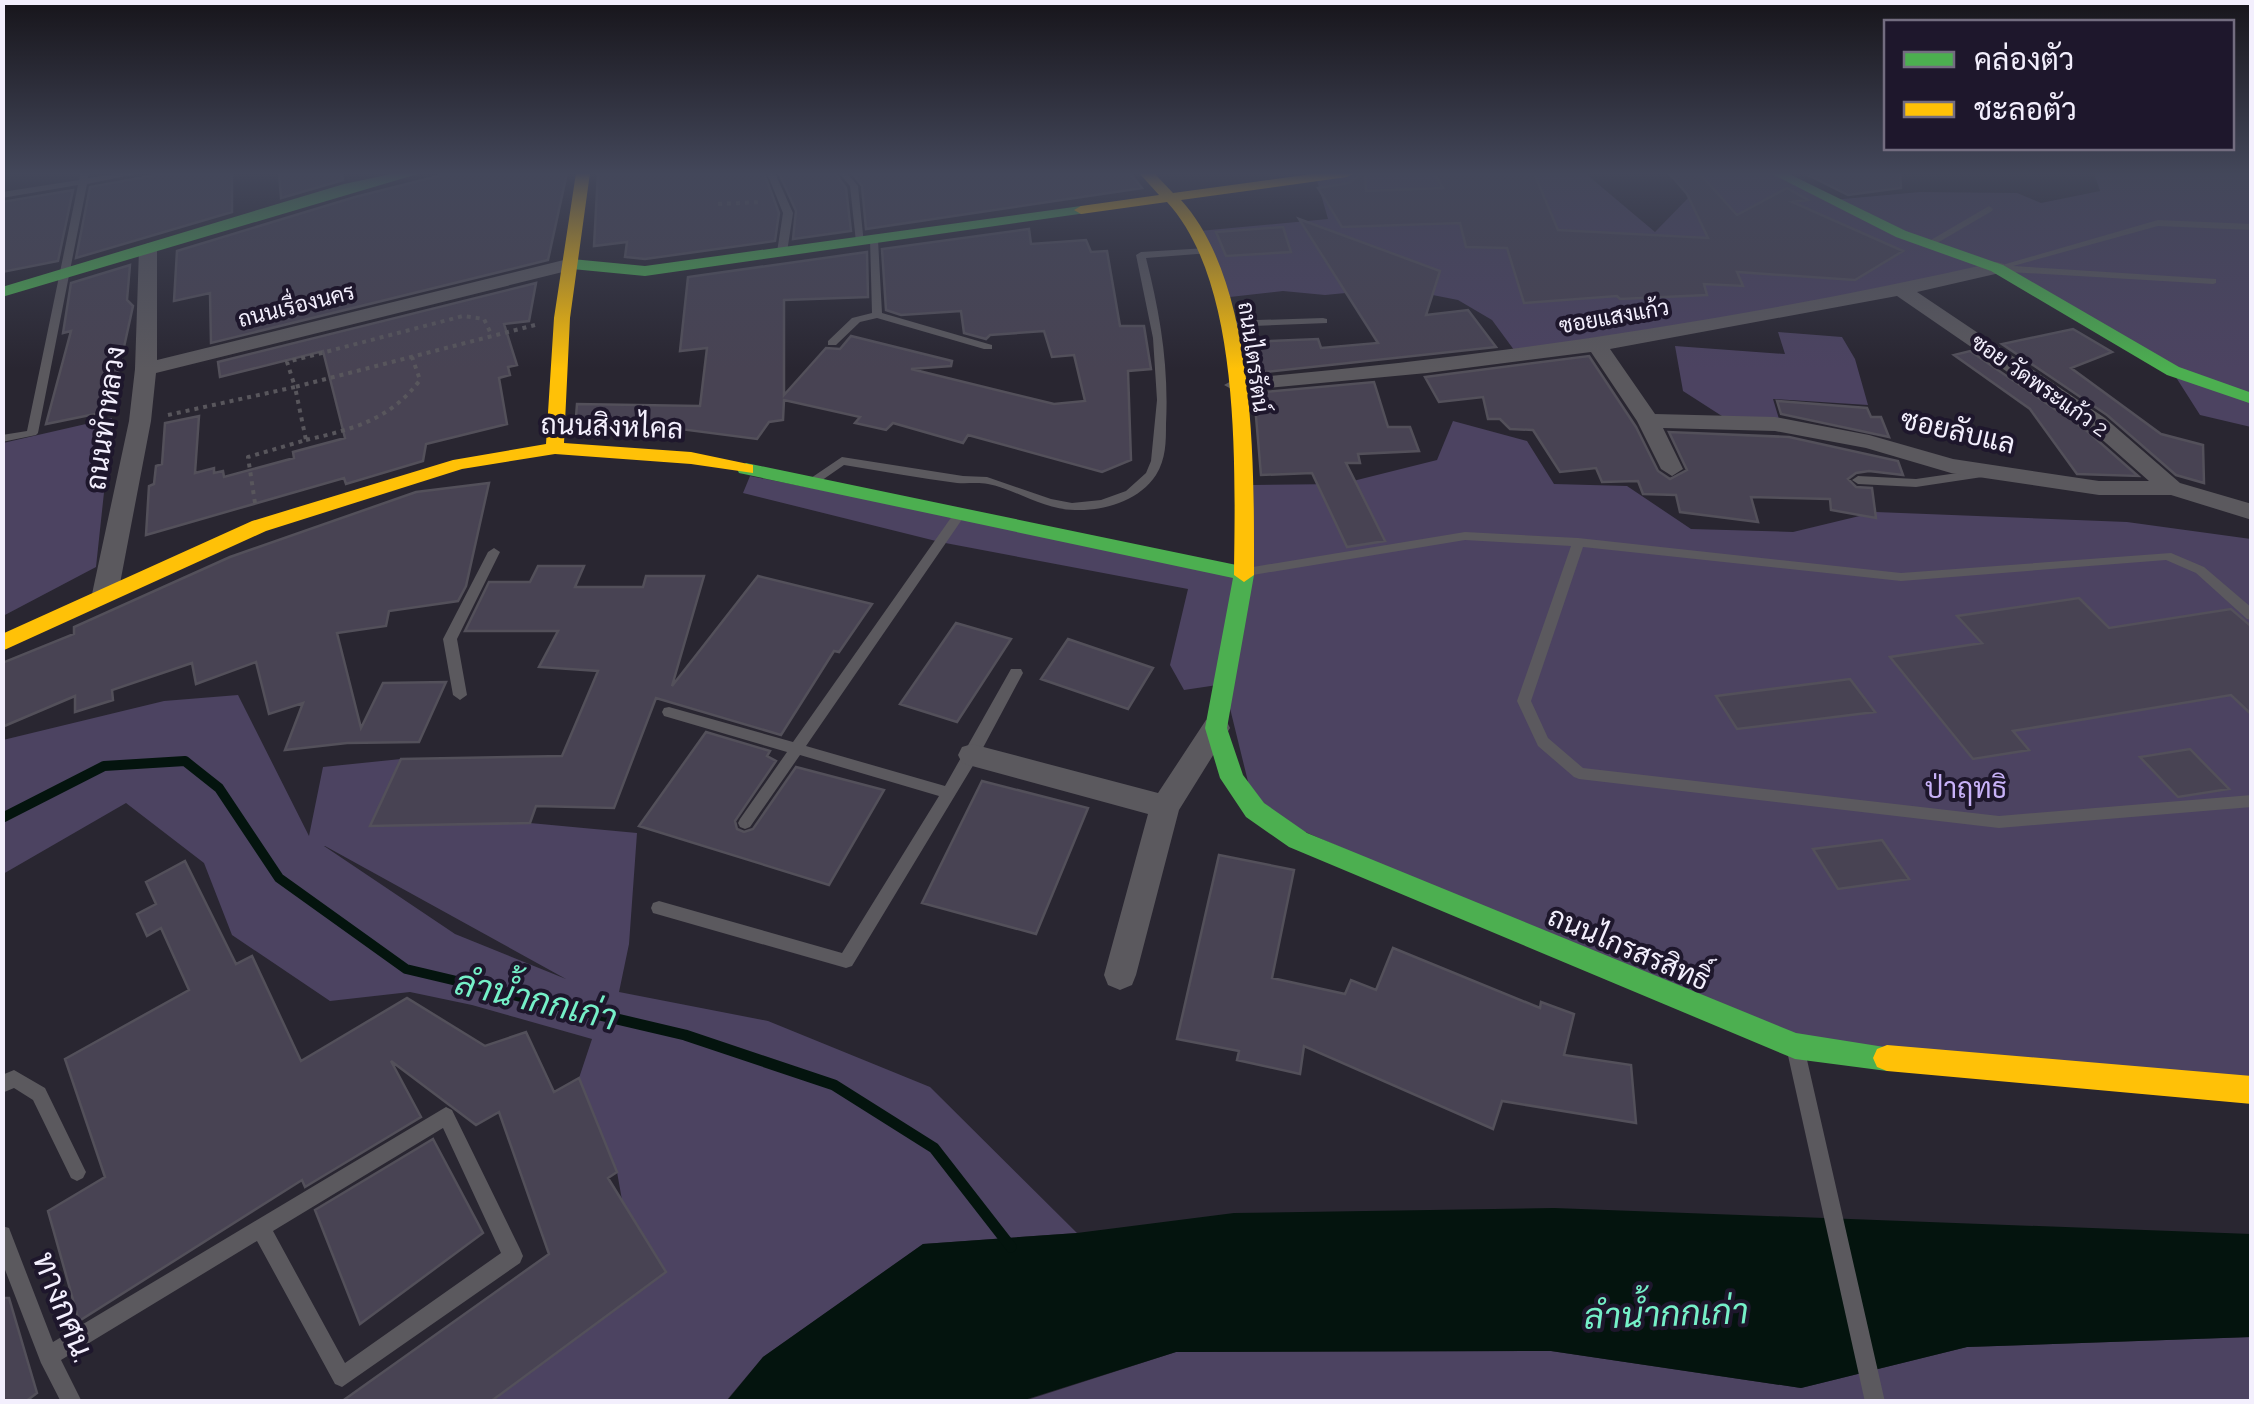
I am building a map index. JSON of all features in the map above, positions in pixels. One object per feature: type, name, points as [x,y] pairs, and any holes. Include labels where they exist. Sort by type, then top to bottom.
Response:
[{"type":"street","points":[[2,292],[180,239]]},
{"type":"street","points":[[555,448],[562,318],[575,239]]},
{"type":"street","name":"ถนนเรื่องนคร","points":[[146,369],[572,264],[645,271],[885,239]]},
{"type":"street","name":"ถนนไตรรัตน์","points":[[1202,239],[1227,324],[1235,384],[1244,573]]},
{"type":"street","points":[[1917,239],[1997,268],[2172,371],[2252,399]]},
{"type":"street","name":"ถนนทำหลวง","points":[[105,594],[140,421],[146,369],[148,249]]},
{"type":"street","name":"ซอยแสงแก้ว","points":[[1235,384],[1443,367],[1597,346],[1902,291],[1997,268]]},
{"type":"street","name":"ซอย วัดพระแก้ว 2","points":[[1902,291],[2097,423],[2172,488]]},
{"type":"street","points":[[1597,346],[1648,421],[1672,468]]},
{"type":"street","name":"ซอยลับแล","points":[[1648,421],[1775,424],[1870,442],[1951,466],[2099,488],[2172,488],[2252,512]]},
{"type":"street","name":"ถนนสิงหไคล","points":[[2,643],[258,526],[460,464],[555,448],[691,458],[814,480],[959,515],[1244,573]]},
{"type":"street","name":"ถนนไกรสรสิทธิ์","points":[[1244,573],[1216,728],[1232,778],[1254,810],[1298,840],[1794,1046],[1862,1056],[2252,1090]]},
{"type":"street","points":[[1120,976],[1164,807],[1216,728]]},
{"type":"street","points":[[972,755],[1164,807]]},
{"type":"lane","points":[[2,439],[32,432],[71,239]]},
{"type":"lane","points":[[782,252],[784,239]]},
{"type":"lane","points":[[1929,244],[1938,239]]},
{"type":"lane","points":[[1997,268],[2102,239]]},
{"type":"lane","points":[[867,241],[877,315]]},
{"type":"lane","points":[[814,480],[842,461],[963,480],[978,477],[1060,505],[1112,502],[1136,489],[1157,463],[1162,399],[1162,340],[1141,255],[1207,251]]},
{"type":"lane","points":[[1997,268],[2213,282]]},
{"type":"lane","points":[[832,343],[856,320],[877,315],[988,347]]},
{"type":"lane","points":[[1227,324],[1323,320]]},
{"type":"lane","points":[[1858,480],[1916,483],[1990,472]]},
{"type":"lane","points":[[745,822],[959,515]]},
{"type":"lane","points":[[1244,573],[1465,536],[1578,542],[1902,577],[2167,556],[2200,570],[2252,616]]},
{"type":"lane","points":[[1578,542],[1524,701],[1543,742],[1579,772],[1999,822],[2252,801]]},
{"type":"lane","points":[[460,695],[450,639],[494,552]]},
{"type":"lane","points":[[659,908],[846,961],[972,755],[1016,673]]},
{"type":"lane","points":[[670,712],[949,793]]},
{"type":"lane","points":[[1794,1046],[1875,1402]]},
{"type":"lane","points":[[2,1085],[14,1078],[39,1094],[77,1172]]},
{"type":"lane","points":[[48,1356],[260,1227],[446,1116],[513,1256],[342,1377],[260,1227]]},
{"type":"lane","name":"ทางกศน.","points":[[2,1235],[48,1356],[72,1402]]},
{"type":"path","points":[[306,440],[287,362],[464,316],[484,319],[492,336]]},
{"type":"path","points":[[140,421],[295,387],[562,318]]},
{"type":"path","points":[[258,526],[248,457],[374,423],[405,404],[420,380],[412,357]]},
{"type":"green space","points":[[1201,239],[2251,239],[2251,427],[2200,415],[2172,371],[1995,269],[1517,354],[1492,320],[1458,300],[1397,288],[1325,295],[1283,291],[1221,298]]},
{"type":"green space","points":[[1778,332],[1842,337],[1855,359],[1868,405],[1773,399],[1779,419],[1725,418],[1683,391],[1675,346],[1785,354]]},
{"type":"green space","points":[[112,418],[96,567],[3,616],[3,443]]},
{"type":"green space","name":"ป่าฤทธิ","points":[[1453,421],[1527,441],[1554,484],[1627,486],[1691,529],[1793,532],[1876,512],[2127,522],[2251,539],[2251,1086],[1794,1046],[1255,810],[1224,684],[1184,690],[1170,665],[1188,589],[940,542],[743,493],[750,476],[1244,573],[1252,485],[1341,484],[1437,460]]},
{"type":"green space","points":[[238,695],[309,836],[323,767],[401,759],[371,825],[530,823],[637,833],[629,944],[619,992],[768,1021],[930,1087],[1077,1233],[923,1244],[763,1357],[726,1401],[490,1401],[665,1272],[622,1200],[617,1172],[579,1078],[592,1039],[410,992],[330,1001],[232,935],[204,863],[126,803],[3,874],[3,740],[164,701]],"holes":[[[324,846],[566,979],[455,934]]]},
{"type":"green space","points":[[2251,1337],[2251,1401],[1021,1402],[1176,1352],[1551,1351],[1801,1388],[1967,1347]]},
{"type":"water","points":[[1554,1208],[2251,1234],[2251,1337],[1967,1347],[1801,1388],[1551,1351],[1176,1352],[1021,1401],[726,1402],[763,1357],[923,1244],[1077,1233],[1234,1213]]},
{"type":"building","points":[[2,239],[63,239],[58,261],[2,272]]},
{"type":"building","points":[[80,239],[142,239],[76,258]]},
{"type":"building","points":[[218,239],[553,239],[548,260],[211,343],[210,293],[174,301],[177,251]]},
{"type":"building","points":[[594,239],[775,239],[645,259],[625,257],[627,242],[594,246]]},
{"type":"building","points":[[959,239],[1030,239],[1031,244],[1086,240],[1091,252],[1107,251],[1120,326],[1144,326],[1151,369],[1128,371],[1131,460],[1102,472],[968,435],[963,443],[893,423],[886,430],[855,423],[860,417],[784,400],[783,420],[769,422],[757,439],[673,428],[670,436],[575,430],[577,404],[700,406],[707,348],[680,351],[688,277],[867,252],[868,297],[784,300],[784,395],[826,348],[840,349],[851,336],[952,361],[951,366],[911,369],[1054,404],[1085,401],[1074,355],[1052,357],[1044,331],[990,335],[986,339],[964,333],[961,311],[901,315],[886,310],[882,249]]},
{"type":"building","points":[[1219,239],[1287,239],[1291,252],[1226,256]]},
{"type":"building","points":[[1311,239],[1352,239],[1440,271],[1426,315],[1468,310],[1496,347],[1257,373],[1249,342],[1318,339],[1321,348],[1378,343]]},
{"type":"building","points":[[1464,239],[1875,239],[1903,251],[1855,280],[1737,272],[1743,286],[1704,284],[1707,295],[1524,303],[1507,248],[1466,247]]},
{"type":"building","points":[[130,265],[127,300],[133,306],[110,411],[46,424],[71,331],[63,333],[71,283]]},
{"type":"building","points":[[536,283],[529,321],[504,324],[517,365],[508,367],[510,375],[499,378],[507,424],[426,444],[423,461],[346,484],[344,478],[146,535],[149,486],[154,484],[156,466],[162,464],[165,423],[199,416],[195,473],[214,468],[214,473],[223,471],[224,477],[294,458],[293,452],[345,438],[323,351],[220,377],[218,362]]},
{"type":"building","points":[[2073,329],[2112,352],[2071,368],[2161,434],[2203,445],[2204,483],[2176,475],[2107,415],[2002,344]]},
{"type":"building","points":[[1970,351],[2087,431],[2138,476],[2077,474],[2030,409],[1954,355]]},
{"type":"building","points":[[1589,356],[1636,427],[1658,471],[1670,479],[1687,470],[1669,432],[1789,437],[1898,461],[1903,475],[1869,471],[1848,479],[1856,487],[1872,488],[1876,518],[1831,510],[1830,499],[1751,497],[1758,522],[1680,512],[1676,495],[1643,494],[1638,481],[1602,482],[1596,468],[1560,472],[1533,430],[1510,429],[1500,419],[1488,419],[1483,397],[1439,402],[1425,377]]},
{"type":"building","points":[[1374,382],[1388,427],[1410,427],[1419,451],[1358,454],[1360,463],[1346,463],[1385,541],[1347,547],[1312,473],[1261,475],[1254,393]]},
{"type":"building","points":[[1777,401],[1867,408],[1871,417],[1881,417],[1889,437],[1781,414]]},
{"type":"building","points":[[489,483],[466,586],[458,601],[389,611],[386,626],[337,633],[361,728],[383,683],[446,682],[419,742],[347,743],[285,750],[303,703],[269,714],[256,662],[196,684],[192,663],[112,690],[113,700],[75,712],[75,696],[2,727],[2,663],[74,634],[74,627],[230,557],[416,492]]},
{"type":"building","points":[[538,566],[584,566],[575,587],[643,587],[646,576],[704,576],[672,686],[758,576],[872,604],[839,652],[834,651],[781,735],[656,698],[614,808],[536,806],[530,823],[370,826],[401,759],[562,756],[598,671],[539,667],[558,631],[465,631],[489,582],[530,582]]},
{"type":"building","points":[[2079,598],[2109,628],[2231,609],[2252,627],[2252,715],[2231,695],[2013,731],[2029,750],[1973,759],[1890,657],[1982,643],[1957,616]]},
{"type":"building","points":[[956,623],[1011,639],[957,722],[900,704]]},
{"type":"building","points":[[1068,639],[1153,668],[1128,709],[1041,679]]},
{"type":"building","points":[[1850,679],[1875,712],[1737,729],[1716,696]]},
{"type":"building","points":[[706,732],[770,751],[767,756],[776,761],[735,821],[737,829],[744,832],[753,829],[796,767],[884,790],[829,885],[639,826]]},
{"type":"building","points":[[2190,749],[2229,789],[2178,797],[2140,757]]},
{"type":"building","points":[[982,781],[1088,808],[1036,934],[922,903]]},
{"type":"building","points":[[1882,840],[1909,879],[1838,889],[1813,849]]},
{"type":"building","points":[[1219,855],[1294,870],[1272,978],[1345,994],[1351,980],[1376,990],[1393,948],[1540,1008],[1541,1002],[1574,1014],[1564,1055],[1631,1065],[1636,1123],[1502,1101],[1493,1129],[1304,1046],[1300,1074],[1237,1060],[1239,1051],[1177,1039]]},
{"type":"building","points":[[185,861],[236,964],[252,956],[301,1061],[407,998],[485,1046],[526,1032],[554,1092],[579,1078],[617,1172],[608,1178],[666,1272],[490,1402],[341,1402],[549,1254],[499,1112],[476,1125],[391,1061],[421,1117],[305,1187],[302,1180],[79,1321],[48,1211],[105,1177],[65,1059],[189,990],[161,928],[147,936],[137,914],[156,904],[146,882]]},
{"type":"building","points":[[433,1139],[483,1233],[360,1324],[315,1210]]},
{"type":"building","points":[[2,1298],[9,1298],[37,1393],[25,1402],[2,1402]]},
{"type":"waterway","name":"ลำน้ำกกเก่า","points":[[2,818],[104,766],[185,761],[219,788],[279,878],[406,969],[499,991]]},
{"type":"waterway","name":"ลำน้ำกกเก่า","points":[[489,989],[685,1035],[834,1085],[934,1148],[1011,1247]]},
{"type":"traffic: fast","points":[[2,292],[179,239]]},
{"type":"traffic: fast","points":[[572,264],[645,271],[877,239]]},
{"type":"traffic: fast","points":[[1914,239],[1997,268],[2173,371],[2252,399]]},
{"type":"traffic: fast","points":[[746,469],[1244,573]]},
{"type":"traffic: fast","points":[[1244,575],[1216,728],[1232,778],[1255,810],[1298,840],[1795,1046],[1887,1058]]},
{"type":"traffic: slow","points":[[555,448],[562,318],[574,239]]},
{"type":"traffic: slow","points":[[1202,239],[1223,299],[1231,345],[1241,447],[1244,575]]},
{"type":"traffic: slow","points":[[2,643],[259,526],[460,464],[555,448],[691,458],[746,469]]},
{"type":"traffic: slow","points":[[1887,1058],[2252,1090]]}]
